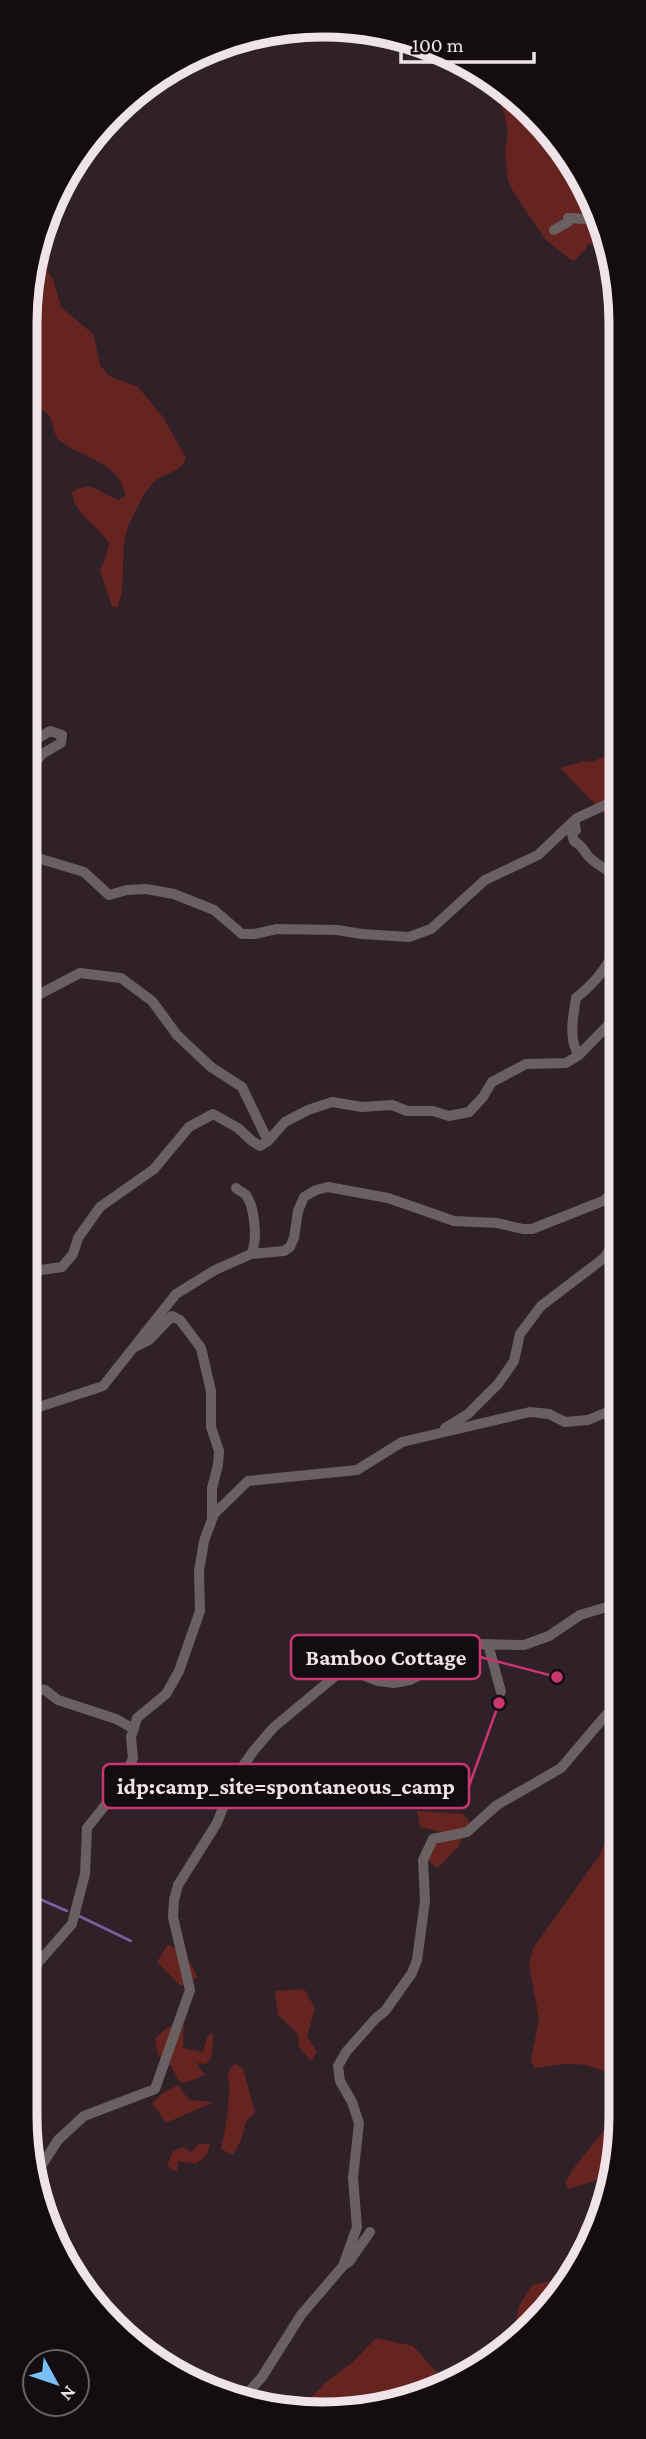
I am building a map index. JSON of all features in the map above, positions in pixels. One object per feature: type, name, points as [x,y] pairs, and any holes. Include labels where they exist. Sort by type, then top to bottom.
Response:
[{"type":"street","points":[[554,230],[568,222],[568,218],[589,218]]},
{"type":"street","points":[[37,739],[50,732],[62,735],[61,743],[37,760]]},
{"type":"street","points":[[37,860],[84,872],[109,895],[146,889],[174,894],[214,911],[242,934],[277,929],[337,930],[409,937],[430,929],[485,880],[538,855],[574,821],[609,804]]},
{"type":"street","points":[[574,821],[574,841],[584,846],[587,855],[609,871]]},
{"type":"street","points":[[579,1055],[574,1049],[573,1038],[576,999],[596,982],[609,962]]},
{"type":"street","points":[[37,995],[80,973],[121,978],[152,1001],[177,1035],[211,1067],[242,1087],[268,1141]]},
{"type":"street","points":[[37,1271],[62,1267],[73,1254],[78,1238],[100,1207],[154,1169],[189,1128],[213,1114],[238,1128],[260,1146],[285,1122],[332,1102],[362,1108],[392,1105],[407,1111],[433,1111],[449,1116],[469,1112],[492,1082],[526,1064],[566,1063],[579,1055],[609,1024]]},
{"type":"street","points":[[37,1408],[103,1386],[176,1294],[215,1270],[251,1254],[284,1251],[290,1247],[304,1197],[316,1190],[328,1187],[388,1198],[454,1221],[497,1223],[523,1229],[532,1229],[603,1201],[609,1196]]},
{"type":"street","points":[[236,1188],[246,1196],[254,1220],[255,1245],[251,1254]]},
{"type":"street","points":[[430,1435],[468,1414],[498,1384],[514,1361],[520,1334],[541,1306],[604,1258],[609,1251]]},
{"type":"street","points":[[133,1348],[149,1340],[172,1316],[180,1320],[201,1348],[211,1391],[211,1427],[219,1451],[212,1488],[212,1519]]},
{"type":"street","points":[[37,1965],[72,1924],[85,1874],[87,1828],[122,1784],[132,1758],[131,1737],[137,1718],[166,1694],[179,1671],[201,1611],[199,1572],[204,1541],[214,1514],[248,1481],[357,1470],[402,1442],[530,1412],[549,1414],[565,1422],[588,1420],[609,1411]]},
{"type":"street","points":[[41,2166],[58,2140],[84,2116],[155,2089],[190,1990],[173,1917],[178,1885],[217,1823],[235,1777],[274,1727],[339,1673],[350,1670],[394,1684],[428,1672],[480,1644],[524,1645],[549,1636],[580,1615],[609,1606]]},
{"type":"street","points":[[488,1644],[500,1692]]},
{"type":"street","points":[[37,1689],[45,1690],[58,1700],[93,1710],[134,1728]]},
{"type":"street","points":[[249,2392],[262,2377],[301,2315],[342,2266],[357,2227],[353,2178],[359,2123],[352,2102],[340,2081],[338,2066],[346,2052],[385,2011],[412,1973],[417,1960],[425,1901],[423,1860],[433,1839],[467,1832],[497,1805],[561,1768],[609,1714]]},
{"type":"street","points":[[342,2266],[349,2262],[370,2232]]},
{"type":"shaded area","points":[[497,96],[538,134],[561,164],[580,196],[599,249],[588,243],[575,260],[571,260],[546,240],[508,181],[505,151],[508,132]]},
{"type":"shaded area","points":[[42,266],[53,279],[61,307],[94,335],[100,365],[109,376],[138,387],[163,417],[186,458],[179,468],[152,484],[130,522],[124,544],[122,588],[117,608],[112,606],[100,570],[109,543],[77,507],[72,492],[91,487],[119,500],[125,496],[123,486],[111,470],[58,439],[47,413],[37,408],[37,304]]},
{"type":"shaded area","points":[[609,754],[609,819],[560,768],[585,761],[592,762]]},
{"type":"shaded area","points":[[417,1811],[463,1814],[470,1822],[458,1847],[438,1868],[427,1860],[432,1846],[447,1833],[420,1827]]},
{"type":"shaded area","points":[[609,1835],[609,2075],[576,2064],[534,2068],[531,2059],[539,2019],[529,1965],[533,1948],[599,1856]]},
{"type":"shaded area","points":[[168,1944],[187,1958],[197,1978],[181,1986],[157,1962]]},
{"type":"shaded area","points":[[304,1989],[315,2008],[307,2037],[317,2051],[311,2061],[299,2047],[298,2034],[278,2015],[275,1991]]},
{"type":"shaded area","points":[[184,2025],[183,2048],[203,2052],[207,2037],[213,2032],[212,2056],[206,2064],[196,2063],[205,2075],[185,2083],[178,2080],[172,2067],[158,2055],[155,2038],[168,2027]]},
{"type":"shaded area","points":[[234,2064],[243,2068],[255,2113],[246,2121],[241,2140],[233,2155],[221,2149],[229,2099],[227,2074]]},
{"type":"shaded area","points":[[178,2085],[189,2100],[214,2102],[166,2123],[152,2103]]},
{"type":"shaded area","points":[[609,2124],[602,2178],[569,2189],[565,2183]]},
{"type":"shaded area","points":[[199,2144],[210,2144],[207,2155],[196,2164],[178,2161],[177,2172],[167,2166],[173,2151],[183,2147],[191,2152]]},
{"type":"shaded area","points":[[550,2281],[553,2286],[514,2328],[519,2306],[532,2285]]},
{"type":"shaded area","points":[[376,2338],[413,2346],[441,2377],[379,2397],[342,2402],[307,2402],[326,2382],[354,2361]]},
{"type":"waterway","points":[[37,1898],[67,1911]]},
{"type":"waterway","points":[[79,1916],[131,1941]]},
{"type":"place","name":"Bamboo Cottage","points":[[557,1677]]},
{"type":"place","name":"idp:camp_site=spontaneous_camp","points":[[499,1703]]}]
